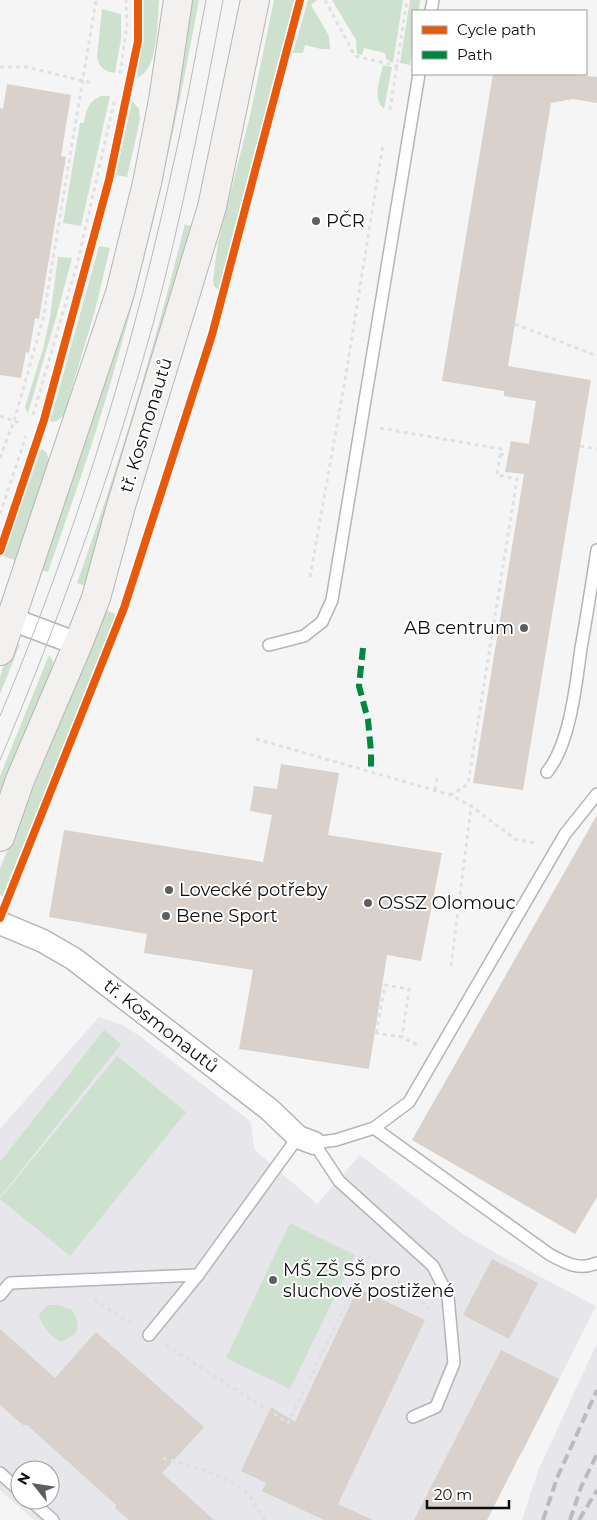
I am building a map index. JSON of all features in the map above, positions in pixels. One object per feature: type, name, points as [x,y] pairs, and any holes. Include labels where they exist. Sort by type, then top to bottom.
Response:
[{"type":"street","points":[[0,651],[120,293],[147,183],[163,100],[178,0]]},
{"type":"street","name":"tř. Kosmonautů","points":[[0,838],[20,780],[96,598],[121,506],[212,207],[255,0]]},
{"type":"street","points":[[11,619],[78,644]]},
{"type":"street","name":"tř. Kosmonautů","points":[[0,923],[44,941],[74,958],[306,1140]]},
{"type":"lane","points":[[270,644],[304,636],[322,622],[332,600],[361,424],[413,75]]},
{"type":"lane","points":[[547,772],[555,762],[564,739],[575,690],[597,550]]},
{"type":"lane","points":[[306,1140],[336,1140],[374,1128],[409,1102],[565,834],[597,794]]},
{"type":"lane","points":[[374,1128],[548,1254],[568,1265],[584,1267],[597,1263]]},
{"type":"lane","points":[[149,1334],[306,1140]]},
{"type":"lane","points":[[306,1140],[339,1181],[433,1266],[448,1296],[454,1363],[436,1407],[413,1417]]},
{"type":"lane","points":[[0,1295],[10,1283],[198,1275]]},
{"type":"lane","points":[[0,1473],[10,1482]]},
{"type":"lane","points":[[42,1510],[53,1520]]},
{"type":"path","points":[[0,458],[14,421],[43,319],[96,0]]},
{"type":"path","points":[[120,74],[127,25],[126,0]]},
{"type":"path","points":[[325,0],[355,56],[412,70]]},
{"type":"path","points":[[390,110],[407,0]]},
{"type":"path","points":[[0,67],[27,67],[92,83]]},
{"type":"path","points":[[33,415],[78,261],[115,98]]},
{"type":"path","points":[[310,577],[345,383],[384,144]]},
{"type":"path","points":[[515,324],[597,356]]},
{"type":"path","points":[[0,416],[20,423]]},
{"type":"path","points":[[361,424],[501,450],[497,475],[517,478],[468,784],[451,795]]},
{"type":"path","points":[[0,514],[26,436]]},
{"type":"path","points":[[580,446],[597,449]]},
{"type":"path","points":[[500,454],[508,456]]},
{"type":"path","points":[[256,739],[451,795],[471,806],[515,839],[535,843]]},
{"type":"path","points":[[435,790],[437,776]]},
{"type":"path","points":[[450,966],[471,806]]},
{"type":"path","points":[[402,1037],[409,989],[385,986],[376,1033],[402,1037],[436,1055]]},
{"type":"path","points":[[76,1280],[86,1295],[288,1423],[370,1256],[451,1328]]},
{"type":"path","points":[[163,1458],[213,1474],[233,1483],[250,1496],[265,1520]]},
{"type":"shaded area","name":"MŠ ZŠ SŠ pro sluchově postižené","points":[[99,1017],[123,1025],[141,1037],[251,1122],[254,1149],[317,1204],[360,1155],[460,1232],[497,1254],[596,1306],[521,1455],[515,1452],[487,1520],[34,1520],[23,1510],[60,1510],[60,1460],[10,1460],[10,1499],[0,1490],[0,1129]]},
{"type":"shaded area","points":[[597,1343],[597,1520],[522,1520],[538,1471]]},
{"type":"green space","points":[[143,0],[159,0],[156,44],[149,65],[144,73],[137,78],[143,36]]},
{"type":"green space","points":[[191,0],[199,0],[173,133],[142,266],[103,408],[48,572],[39,569],[57,526],[100,389]]},
{"type":"green space","points":[[274,0],[295,0],[220,291],[214,286],[213,280],[218,242],[250,116]]},
{"type":"green space","points":[[308,0],[317,0],[311,5],[329,36],[330,49],[305,45],[303,53],[293,53]]},
{"type":"green space","points":[[332,0],[403,0],[393,63],[386,59],[385,53],[364,48],[362,55],[357,54],[356,40]]},
{"type":"green space","points":[[410,0],[420,0],[419,10],[412,10],[412,52],[410,65],[400,63]]},
{"type":"green space","points":[[102,9],[121,14],[121,39],[115,73],[103,68],[97,58]]},
{"type":"green space","points":[[383,65],[392,67],[384,109],[378,99]]},
{"type":"green space","points":[[101,96],[110,96],[81,226],[63,223],[80,123],[84,123],[90,104]]},
{"type":"green space","points":[[132,101],[139,109],[140,120],[127,177],[116,175]]},
{"type":"green space","points":[[185,224],[189,226],[193,224],[91,588],[77,583],[136,405]]},
{"type":"green space","points":[[99,246],[110,248],[95,310],[64,415],[57,421],[50,422]]},
{"type":"green space","points":[[58,257],[72,258],[28,413],[25,407],[43,349],[50,317]]},
{"type":"green space","points":[[41,449],[46,452],[50,461],[15,560],[3,556]]},
{"type":"green space","points":[[104,610],[116,614],[97,666],[2,897],[0,894],[0,869],[77,682]]},
{"type":"green space","points":[[20,644],[0,694],[0,678],[5,664],[13,649]]},
{"type":"green space","points":[[49,655],[53,661],[52,668],[0,795],[0,776]]},
{"type":"green space","points":[[104,1030],[121,1044],[0,1197],[0,1162]]},
{"type":"green space","points":[[117,1056],[186,1112],[70,1256],[0,1199]]},
{"type":"green space","points":[[290,1223],[355,1255],[290,1389],[226,1358]]},
{"type":"green space","points":[[47,1305],[59,1305],[72,1310],[78,1327],[72,1336],[61,1342],[44,1327],[39,1315]]},
{"type":"building","points":[[493,75],[577,75],[597,77],[597,103],[573,99],[551,103],[508,366],[591,380],[523,790],[473,783],[524,474],[505,472],[511,441],[529,444],[536,401],[504,396],[504,391],[442,381]]},
{"type":"building","points":[[7,84],[71,95],[61,156],[66,157],[39,319],[35,318],[29,353],[26,352],[21,378],[0,375],[0,108],[3,109]]},
{"type":"building","points":[[281,764],[339,773],[328,835],[442,853],[421,961],[387,955],[369,1069],[239,1049],[253,970],[144,953],[147,934],[49,917],[64,830],[263,862],[272,815],[250,811],[254,786],[277,789]]},
{"type":"building","points":[[597,815],[597,1197],[575,1234],[412,1140]]},
{"type":"building","points":[[492,1259],[538,1283],[509,1339],[463,1315]]},
{"type":"building","points":[[358,1288],[425,1320],[338,1504],[373,1520],[324,1520],[262,1491],[266,1483],[241,1471],[271,1407],[295,1422]]},
{"type":"building","points":[[0,1329],[55,1378],[96,1332],[204,1427],[162,1473],[214,1520],[129,1520],[115,1508],[116,1505],[27,1425],[23,1425],[0,1405]]},
{"type":"building","points":[[501,1350],[559,1379],[487,1520],[414,1520]]},
{"type":"tram line","points":[[0,716],[50,588],[95,458],[115,392],[134,325],[167,192],[206,0]]},
{"type":"tram line","points":[[0,760],[84,544],[137,379],[164,284],[183,203],[223,0]]},
{"type":"railway","points":[[543,1520],[557,1478],[597,1390]]},
{"type":"railway","points":[[570,1520],[581,1487],[597,1454]]},
{"type":"railway","points":[[579,1520],[597,1490]]},
{"type":"marked path","points":[[363,648],[359,686],[368,720],[371,772]]},
{"type":"cycle path","points":[[0,551],[44,420],[109,180],[138,41],[138,0]]},
{"type":"cycle path","points":[[0,918],[124,608],[212,335],[300,0]]},
{"type":"place","name":"PČR","points":[[316,221]]},
{"type":"place","name":"AB centrum","points":[[524,628]]},
{"type":"place","name":"Lovecké potřeby","points":[[169,890]]},
{"type":"place","name":"OSSZ Olomouc","points":[[368,903]]},
{"type":"place","name":"Bene Sport","points":[[166,916]]},
{"type":"place","name":"MŠ ZŠ SŠ pro sluchově postižené","points":[[273,1280]]}]
